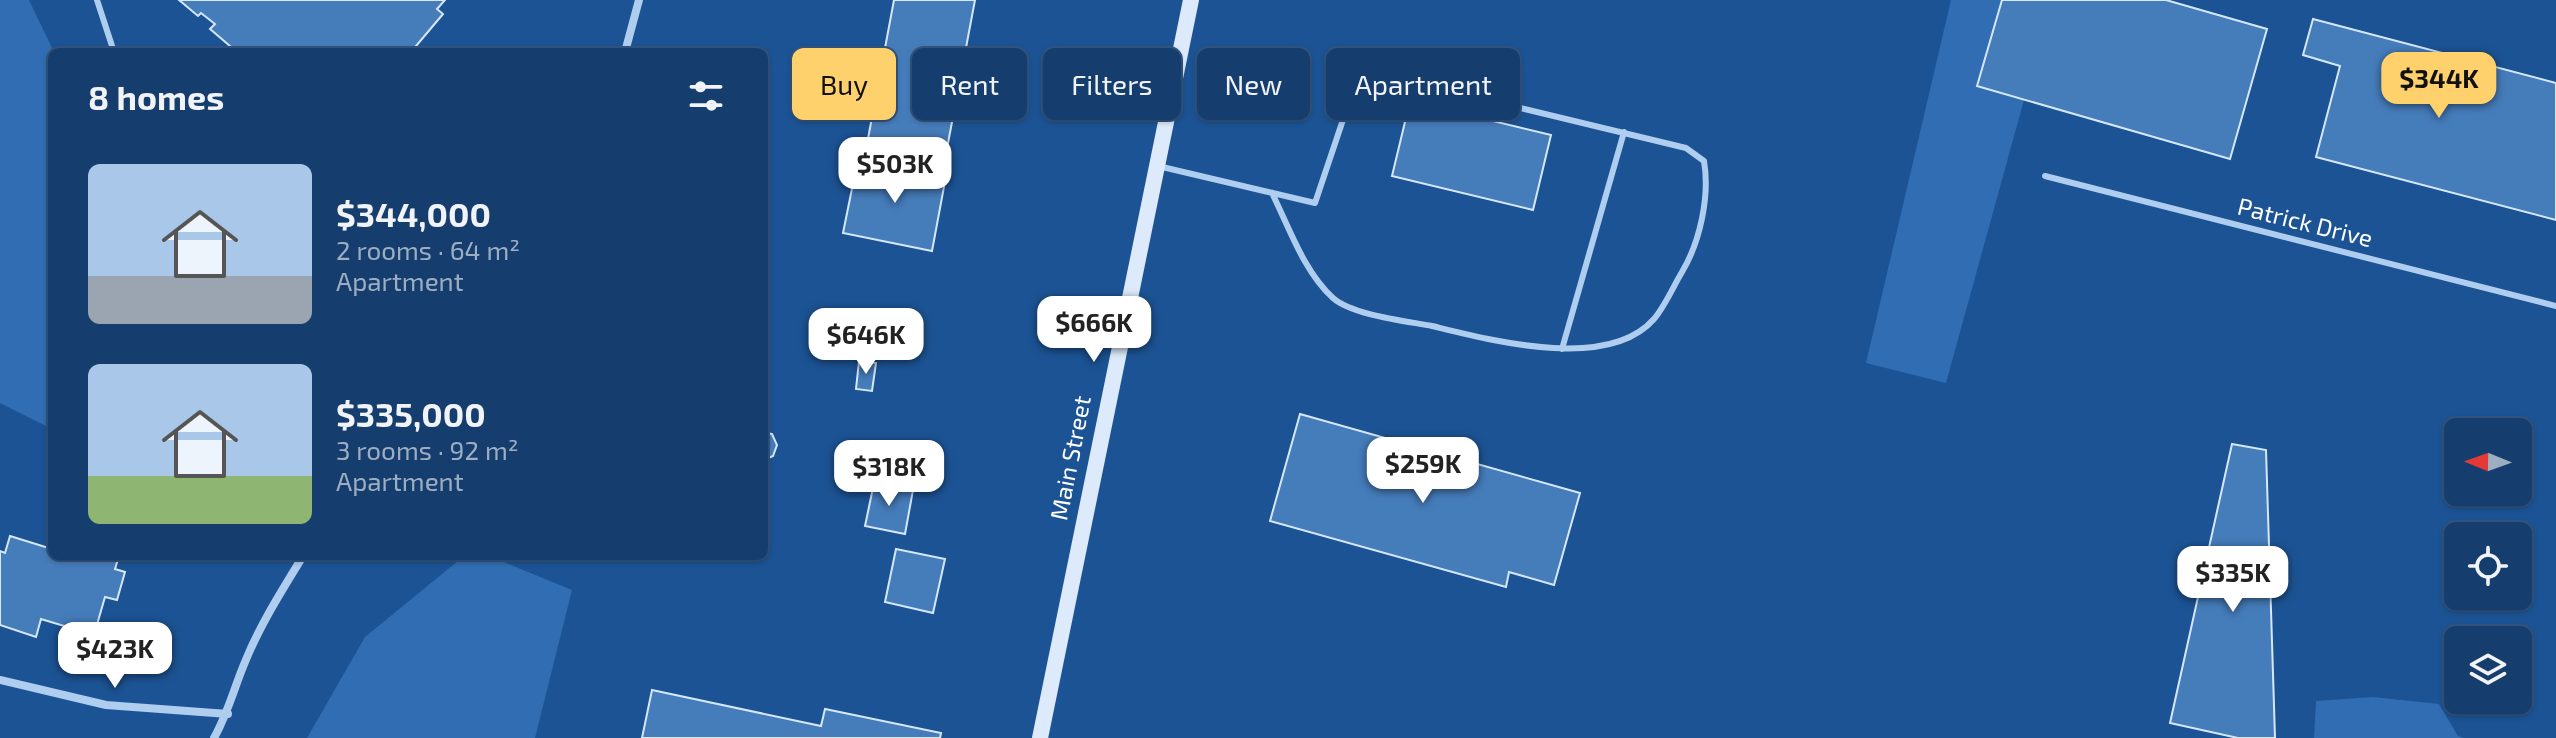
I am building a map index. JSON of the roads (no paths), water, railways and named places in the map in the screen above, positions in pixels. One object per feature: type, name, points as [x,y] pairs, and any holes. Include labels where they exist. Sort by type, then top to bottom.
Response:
[{"type":"main road","name":"Main Street","points":[[1040,738],[1191,0]]},
{"type":"street","points":[[626,48],[639,0]]},
{"type":"street","points":[[214,738],[228,714],[244,663],[278,595],[300,560]]},
{"type":"street","points":[[0,680],[106,705],[228,714]]},
{"type":"lane","points":[[97,0],[113,48]]},
{"type":"lane","points":[[1157,166],[1315,203],[1353,90],[1373,76],[1392,77],[1686,148],[1704,161],[1708,185],[1690,259],[1653,320],[1622,342],[1562,349],[1496,341],[1366,312],[1336,301],[1316,281],[1272,193]]},
{"type":"lane","points":[[1562,349],[1624,132]]},
{"type":"lane","name":"Patrick Drive","points":[[2045,176],[2556,306]]}]
